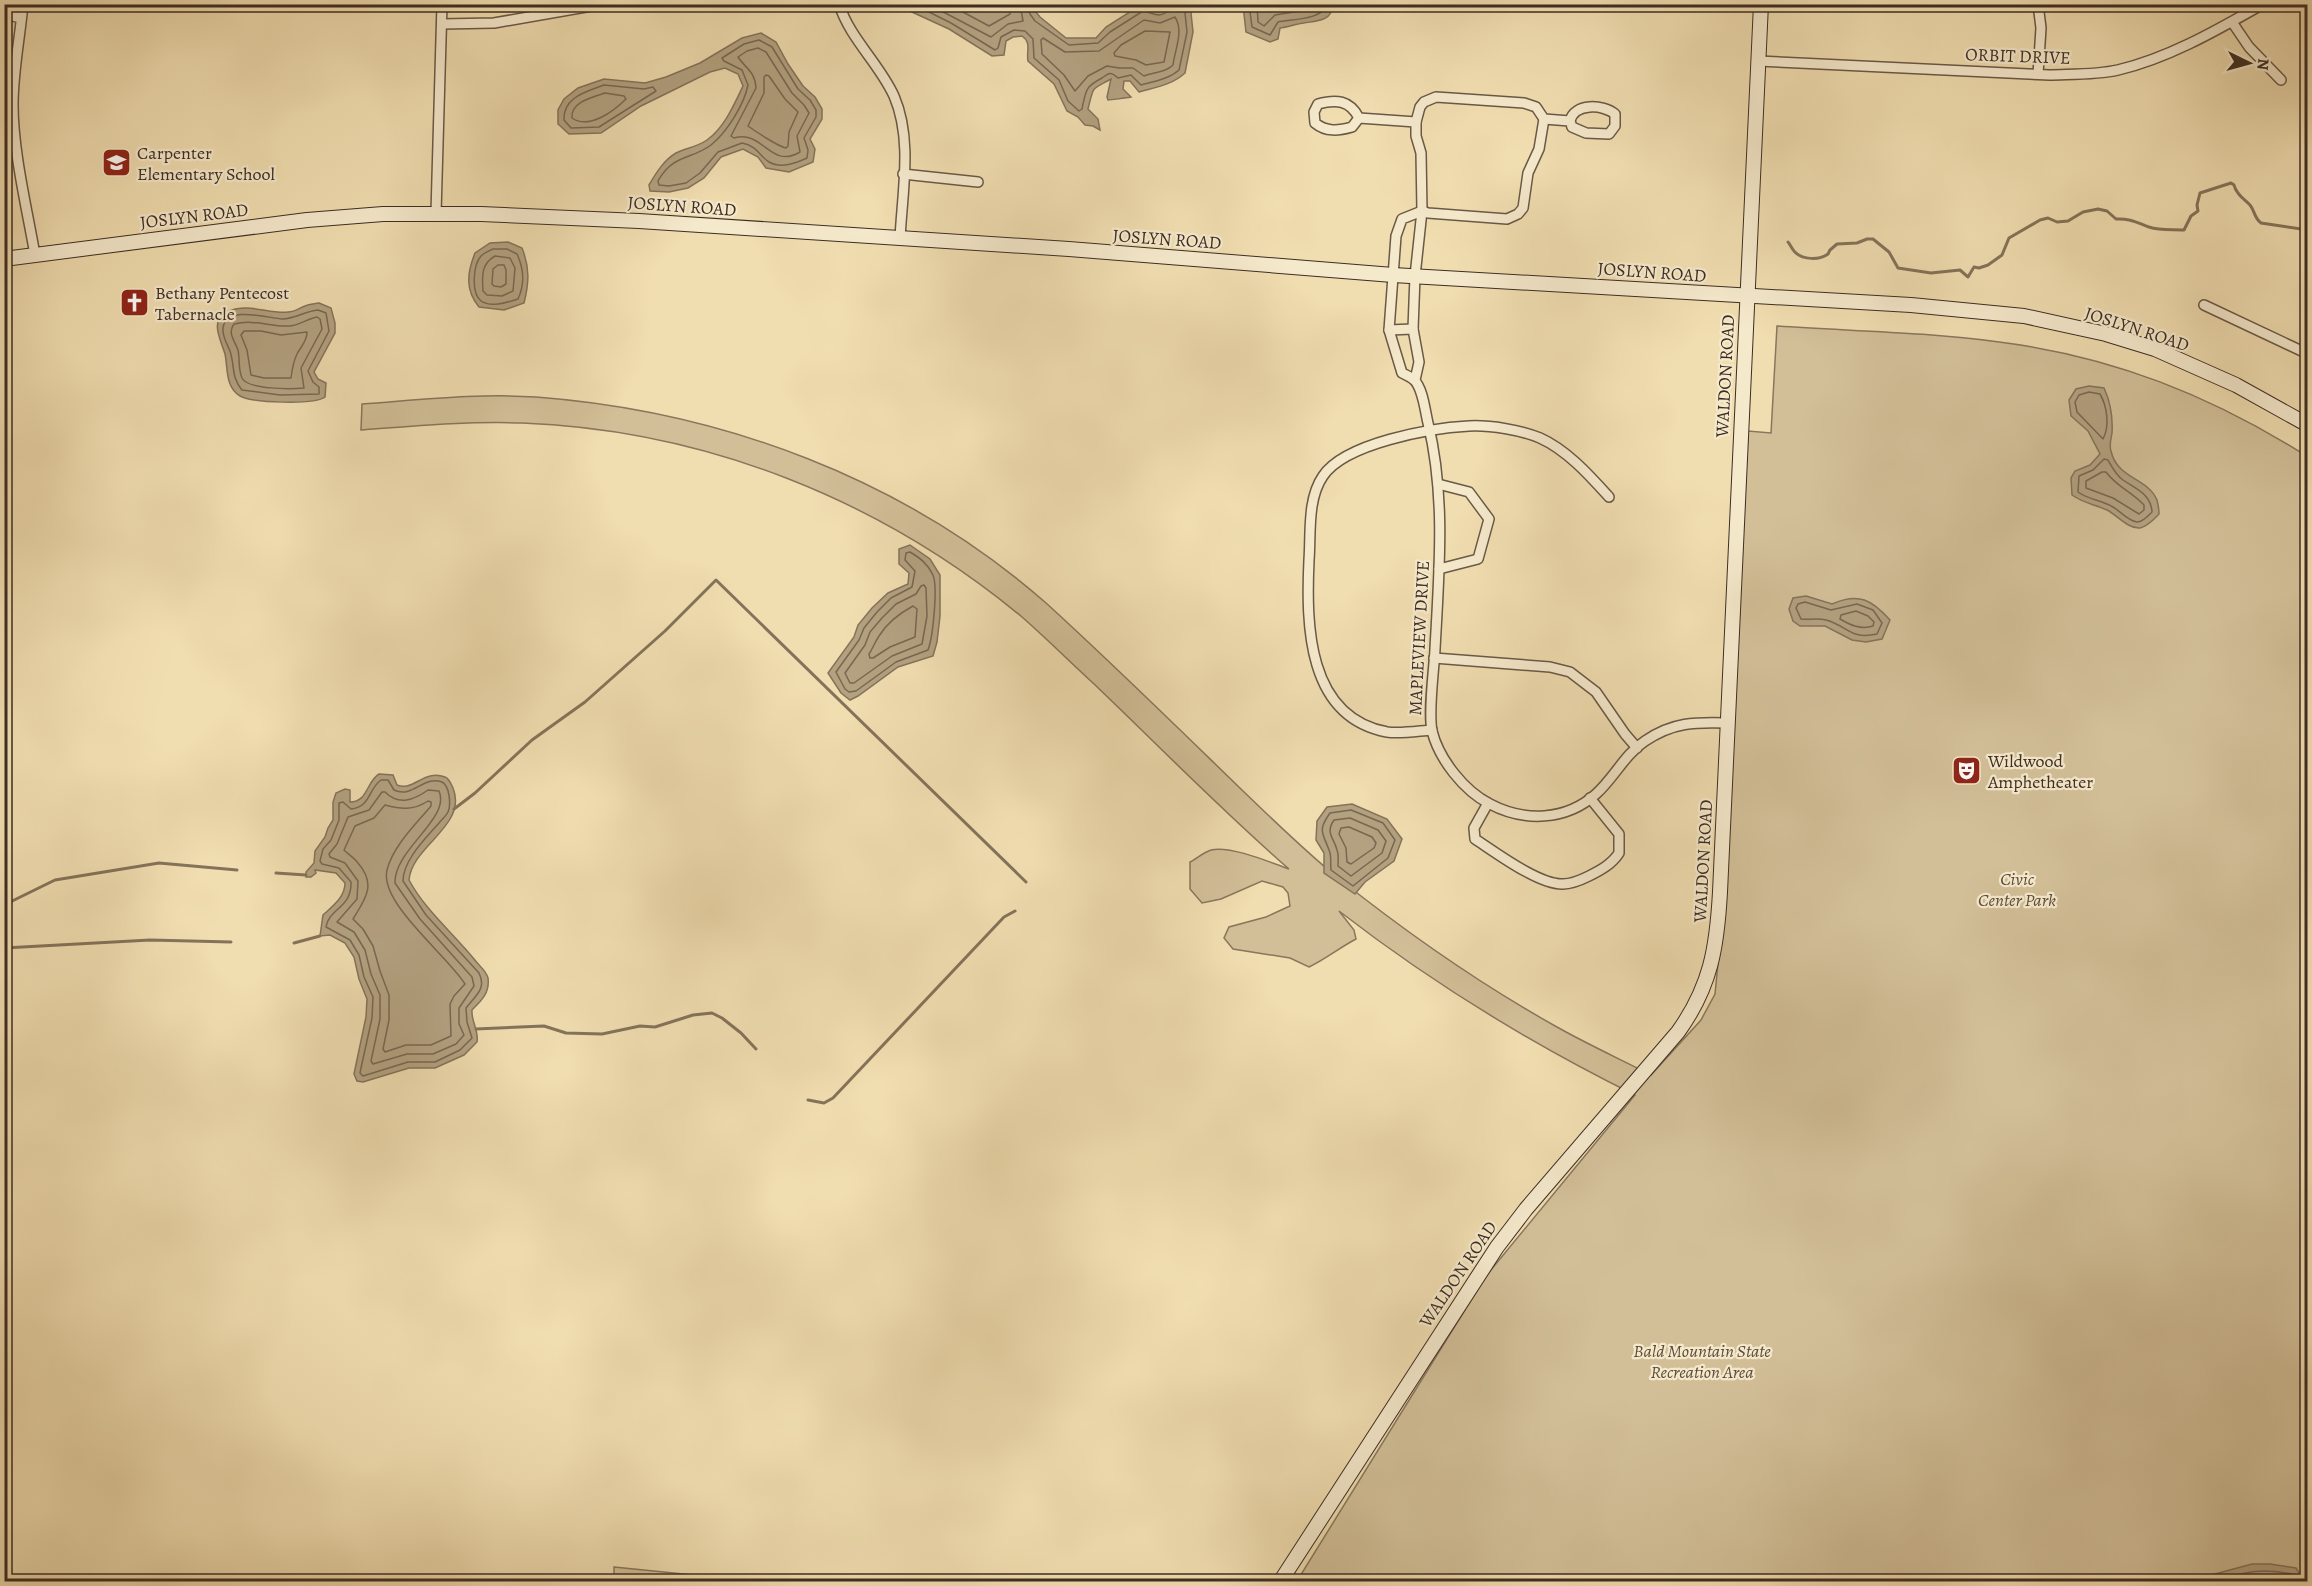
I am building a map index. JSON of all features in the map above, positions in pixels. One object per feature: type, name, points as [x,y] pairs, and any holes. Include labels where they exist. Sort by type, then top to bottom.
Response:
[{"type":"street","points":[[23,4],[14,75],[13,107],[35,255]]},
{"type":"street","points":[[436,213],[442,4]]},
{"type":"street","points":[[442,24],[494,23],[603,4]]},
{"type":"street","points":[[839,4],[858,42],[893,95],[904,133],[900,239]]},
{"type":"street","name":"WALDON ROAD","points":[[1280,1581],[1497,1247],[1533,1200],[1667,1045],[1698,1001],[1710,970],[1717,938],[1761,4]]},
{"type":"street","points":[[2038,4],[2041,28],[2038,74]]},
{"type":"street","name":"ORBIT DRIVE","points":[[1758,61],[2038,74],[2078,74],[2118,70],[2185,45],[2263,4]]},
{"type":"street","points":[[4,14],[21,18]]},
{"type":"street","points":[[2232,22],[2248,47],[2281,80]]},
{"type":"street","points":[[1359,118],[1416,122],[1420,107],[1427,99],[1436,97],[1524,103],[1536,107],[1544,119],[1539,149],[1528,173],[1523,208],[1518,214],[1508,219],[1422,211]]},
{"type":"street","points":[[1330,101],[1345,103],[1353,107],[1359,118],[1352,127],[1332,130],[1322,128],[1315,123],[1314,112],[1318,104],[1330,101]]},
{"type":"street","points":[[1602,107],[1615,114],[1615,126],[1609,134],[1586,133],[1572,127],[1570,121],[1576,111],[1602,107]]},
{"type":"street","points":[[1544,119],[1570,121]]},
{"type":"street","name":"MAPLEVIEW DRIVE","points":[[1416,122],[1416,136],[1421,153],[1422,211],[1414,276],[1413,329],[1419,362],[1415,380],[1430,430],[1441,514],[1432,730],[1440,752],[1472,792],[1488,803],[1523,815],[1554,816],[1575,808],[1590,798],[1648,739],[1678,724],[1727,723]]},
{"type":"street","points":[[903,174],[978,182]]},
{"type":"street","name":"MAPLEVIEW DRIVE","points":[[1415,380],[1402,373],[1389,330],[1396,236],[1402,219],[1422,211]]},
{"type":"street","name":"JOSLYN ROAD","points":[[4,260],[307,220],[383,214],[436,213],[639,221],[1069,249],[1414,276],[1961,309],[2024,316],[2106,334],[2155,350],[2236,385],[2307,425]]},
{"type":"street","points":[[2204,305],[2307,354]]},
{"type":"street","points":[[1389,330],[1413,329]]},
{"type":"street","points":[[1432,730],[1389,732],[1360,724],[1343,712],[1323,683],[1308,624],[1308,591],[1312,506],[1321,479],[1331,465],[1386,440],[1430,430],[1470,426],[1499,428],[1541,438],[1568,456],[1609,497]]},
{"type":"street","points":[[1438,484],[1469,492],[1489,519],[1478,559],[1439,569]]},
{"type":"street","points":[[1434,658],[1550,667],[1570,672],[1596,692],[1624,734],[1637,748]]},
{"type":"street","points":[[1488,803],[1474,828],[1475,839],[1520,868],[1562,885],[1596,872],[1608,865],[1619,853],[1619,834],[1590,798]]},
{"type":"green space","points":[[1777,326],[1971,339],[2041,348],[2081,357],[2121,368],[2198,397],[2272,435],[2308,457],[2307,1581],[1297,1581],[1486,1276],[1635,1095],[1482,1010],[1410,963],[1339,911],[1354,930],[1356,939],[1309,967],[1290,958],[1233,949],[1224,938],[1229,927],[1266,917],[1290,906],[1288,893],[1283,887],[1262,881],[1221,899],[1202,903],[1190,889],[1190,862],[1208,851],[1219,849],[1251,855],[1289,869],[1214,801],[1022,617],[968,575],[910,538],[850,506],[788,479],[724,457],[658,440],[591,429],[522,423],[482,423],[361,430],[362,404],[470,396],[536,397],[606,405],[674,418],[742,436],[808,459],[872,487],[933,520],[991,559],[1046,603],[1302,847],[1390,918],[1444,957],[1528,1011],[1651,1075],[1701,1020],[1715,994],[1725,891],[1748,431],[1771,433]]},
{"type":"green space","points":[[614,1567],[753,1581],[614,1581]]},
{"type":"water","points":[[1243,4],[1333,5],[1327,17],[1319,21],[1280,28],[1278,39],[1270,42],[1246,32]]},
{"type":"water","points":[[905,5],[1033,5],[1040,17],[1066,38],[1096,38],[1106,27],[1139,6],[1150,6],[1156,10],[1167,5],[1197,5],[1191,13],[1193,32],[1185,73],[1169,83],[1139,92],[1130,81],[1124,81],[1123,89],[1131,97],[1108,100],[1111,79],[1097,87],[1093,92],[1088,109],[1098,119],[1100,130],[1085,125],[1078,117],[1067,111],[1054,84],[1028,61],[1028,44],[1022,36],[1006,41],[1004,55],[992,56],[949,29],[912,12]]},
{"type":"water","points":[[761,33],[776,42],[803,86],[815,97],[822,109],[822,119],[810,139],[815,149],[813,162],[789,172],[766,168],[758,157],[743,149],[721,157],[704,178],[688,188],[669,192],[650,191],[649,185],[657,171],[668,159],[676,153],[707,140],[728,116],[743,86],[738,74],[725,68],[710,72],[641,106],[601,133],[569,134],[558,124],[558,110],[564,99],[578,88],[604,79],[645,83],[666,77],[700,63],[742,38]]},
{"type":"water","points":[[508,242],[522,248],[525,255],[528,276],[524,303],[504,310],[479,307],[469,288],[470,267],[475,253],[490,243]]},
{"type":"water","points":[[319,303],[331,308],[335,323],[335,333],[314,372],[318,379],[326,383],[325,397],[309,401],[270,402],[240,396],[235,392],[229,382],[217,324],[219,319],[229,311],[236,309],[251,308],[290,312]]},
{"type":"water","points":[[2089,386],[2104,388],[2108,399],[2112,421],[2110,447],[2114,460],[2126,473],[2147,487],[2157,500],[2159,514],[2143,527],[2131,526],[2107,510],[2072,495],[2071,478],[2075,471],[2090,465],[2100,454],[2088,431],[2071,416],[2069,400],[2076,389]]},
{"type":"water","points":[[910,545],[930,559],[940,575],[940,616],[933,656],[898,667],[850,700],[841,693],[828,673],[854,637],[858,625],[872,608],[888,593],[908,584],[909,573],[899,564],[899,549]]},
{"type":"water","points":[[1806,596],[1832,604],[1850,599],[1864,600],[1877,607],[1890,620],[1882,639],[1866,642],[1852,640],[1825,626],[1800,626],[1793,621],[1789,609],[1793,598]]},
{"type":"water","points":[[379,774],[393,775],[397,785],[403,786],[438,775],[451,783],[456,801],[453,813],[446,825],[419,856],[412,868],[409,880],[431,911],[484,970],[488,978],[488,988],[472,1010],[477,1042],[464,1055],[435,1068],[409,1068],[363,1082],[357,1081],[354,1074],[366,1017],[367,999],[354,957],[345,943],[330,935],[320,936],[323,915],[341,897],[345,883],[336,873],[315,870],[316,873],[311,877],[306,877],[306,872],[314,863],[315,851],[333,820],[333,802],[336,793],[345,789],[350,790],[350,802],[356,801],[364,795]]},
{"type":"water","points":[[1352,804],[1387,819],[1402,839],[1394,861],[1365,882],[1355,894],[1324,873],[1324,853],[1316,840],[1317,821],[1327,807]]},
{"type":"water","points":[[2252,1564],[2296,1568],[2304,1581],[2202,1581],[2204,1577]]},
{"type":"waterway","points":[[1788,242],[1799,255],[1812,258],[1825,256],[1837,244],[1873,239],[1889,252],[1898,268],[1931,273],[1960,270],[1968,277],[1974,267],[1988,265],[2002,255],[2009,238],[2040,220],[2048,218],[2057,222],[2068,221],[2083,212],[2098,209],[2107,211],[2116,219],[2129,220],[2153,228],[2184,230],[2191,216],[2198,211],[2200,193],[2231,183],[2238,194],[2250,205],[2261,223],[2308,230]]},
{"type":"waterway","points":[[454,809],[475,793],[532,740],[585,702],[665,631],[716,580],[1026,882]]},
{"type":"waterway","points":[[4,905],[55,880],[159,863],[237,870]]},
{"type":"waterway","points":[[276,873],[306,875]]},
{"type":"waterway","points":[[808,1100],[824,1103],[833,1098],[1004,917],[1015,911]]},
{"type":"waterway","points":[[294,943],[320,936]]},
{"type":"waterway","points":[[4,948],[150,940],[231,942]]},
{"type":"waterway","points":[[476,1029],[544,1026],[566,1033],[602,1034],[640,1026],[655,1027],[693,1015],[712,1013],[741,1033],[756,1049]]},
{"type":"place","name":"Carpenter Elementary School","points":[[116,163]]},
{"type":"place","name":"Bethany Pentecost Tabernacle","points":[[134,303]]},
{"type":"place","name":"Wildwood Amphetheater","points":[[1967,771]]},
{"type":"park label","name":"Civic Center Park","points":[[2017,889]]},
{"type":"park label","name":"Bald Mountain State Recreation Area","points":[[1702,1361]]}]
